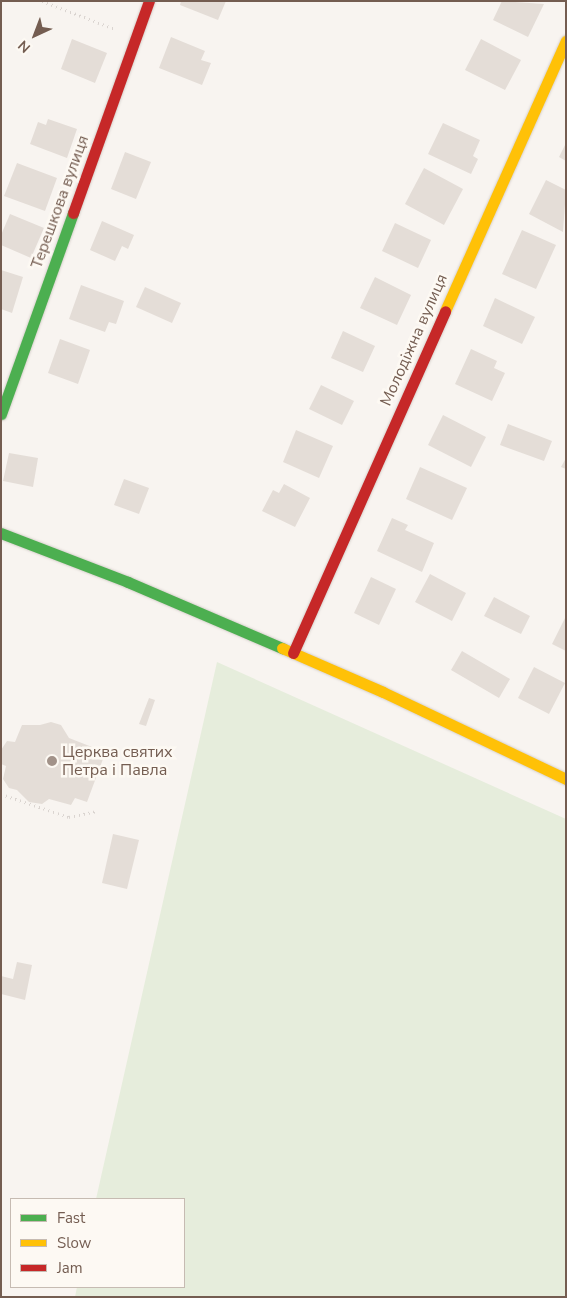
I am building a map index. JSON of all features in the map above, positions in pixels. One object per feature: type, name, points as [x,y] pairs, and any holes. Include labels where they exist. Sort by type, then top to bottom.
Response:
[{"type":"street","name":"Терешкова вулиця","points":[[1,414],[149,1]]},
{"type":"street","name":"Молодіжна вулиця","points":[[293,653],[566,41]]},
{"type":"street","points":[[1,533],[128,582],[293,653],[566,779]]},
{"type":"path","points":[[42,1],[136,38]]},
{"type":"path","points":[[1,794],[69,817],[97,811]]},
{"type":"green space","points":[[217,662],[566,819],[566,1297],[75,1297],[77,1288],[185,1288],[185,1198],[96,1198]]},
{"type":"building","points":[[181,1],[226,1],[218,20],[180,5]]},
{"type":"building","points":[[502,1],[544,4],[528,37],[493,20]]},
{"type":"building","points":[[171,37],[205,51],[201,60],[211,63],[202,85],[159,68]]},
{"type":"building","points":[[72,39],[107,53],[95,83],[61,69]]},
{"type":"building","points":[[481,39],[521,60],[505,90],[465,70]]},
{"type":"building","points":[[48,119],[77,129],[67,158],[30,144],[38,122],[46,125]]},
{"type":"building","points":[[443,123],[480,140],[473,156],[478,159],[471,174],[428,154]]},
{"type":"building","points":[[566,143],[566,161],[559,157]]},
{"type":"building","points":[[125,152],[151,162],[136,199],[111,189]]},
{"type":"building","points":[[17,163],[57,178],[45,211],[4,196]]},
{"type":"building","points":[[424,168],[463,189],[444,225],[405,204]]},
{"type":"building","points":[[546,180],[566,190],[563,232],[529,214]]},
{"type":"building","points":[[10,214],[44,228],[31,258],[1,245],[1,235]]},
{"type":"building","points":[[102,221],[134,235],[128,249],[122,246],[115,261],[90,250]]},
{"type":"building","points":[[395,223],[431,240],[418,268],[382,251]]},
{"type":"building","points":[[522,230],[556,245],[536,289],[502,274]]},
{"type":"building","points":[[1,270],[23,277],[12,313],[1,309]]},
{"type":"building","points":[[375,277],[411,295],[397,325],[360,308]]},
{"type":"building","points":[[81,285],[124,301],[116,324],[109,322],[105,332],[69,319]]},
{"type":"building","points":[[145,287],[181,303],[172,323],[136,307]]},
{"type":"building","points":[[495,298],[535,317],[522,344],[483,326]]},
{"type":"building","points":[[343,331],[375,346],[363,372],[331,358]]},
{"type":"building","points":[[60,339],[90,350],[78,384],[48,373]]},
{"type":"building","points":[[471,349],[497,361],[494,368],[505,373],[492,401],[455,384]]},
{"type":"building","points":[[321,385],[354,401],[342,425],[309,409]]},
{"type":"building","points":[[443,415],[486,437],[471,467],[428,445]]},
{"type":"building","points":[[508,424],[552,441],[544,461],[500,445]]},
{"type":"building","points":[[296,430],[333,446],[319,478],[283,462]]},
{"type":"building","points":[[9,453],[38,458],[33,487],[3,481]]},
{"type":"building","points":[[566,458],[566,469],[561,467]]},
{"type":"building","points":[[420,467],[467,488],[452,520],[406,499]]},
{"type":"building","points":[[124,479],[149,488],[139,514],[114,505]]},
{"type":"building","points":[[284,484],[310,498],[295,527],[262,511],[273,490],[279,493]]},
{"type":"building","points":[[392,518],[408,525],[405,530],[434,543],[422,572],[377,551]]},
{"type":"building","points":[[430,574],[466,593],[452,621],[415,602]]},
{"type":"building","points":[[371,577],[396,589],[379,625],[354,613]]},
{"type":"building","points":[[494,597],[530,616],[521,634],[484,616]]},
{"type":"building","points":[[566,616],[566,651],[552,644]]},
{"type":"building","points":[[462,651],[510,679],[499,698],[451,670]]},
{"type":"building","points":[[534,667],[565,683],[549,714],[518,698]]},
{"type":"building","points":[[149,698],[155,700],[146,726],[139,724]]},
{"type":"building","name":"Церква святих Петра і Павла","points":[[51,722],[61,725],[69,738],[92,747],[90,753],[103,759],[87,802],[75,798],[71,805],[49,799],[42,804],[29,802],[17,790],[9,788],[3,779],[6,766],[1,764],[1,750],[7,741],[15,742],[22,725],[40,725]]},
{"type":"building","points":[[113,834],[139,840],[127,889],[102,883]]},
{"type":"building","points":[[17,962],[32,965],[25,1000],[1,994],[1,976],[13,979]]},
{"type":"traffic: fast","points":[[1,414],[73,213]]},
{"type":"traffic: fast","points":[[1,533],[128,582],[282,648]]},
{"type":"traffic: slow","points":[[445,311],[566,41]]},
{"type":"traffic: slow","points":[[282,648],[383,692],[566,779]]},
{"type":"traffic: jam","points":[[73,213],[149,1]]},
{"type":"traffic: jam","points":[[293,653],[445,311]]},
{"type":"place","name":"Церква святих Петра і Павла","points":[[52,761]]}]
